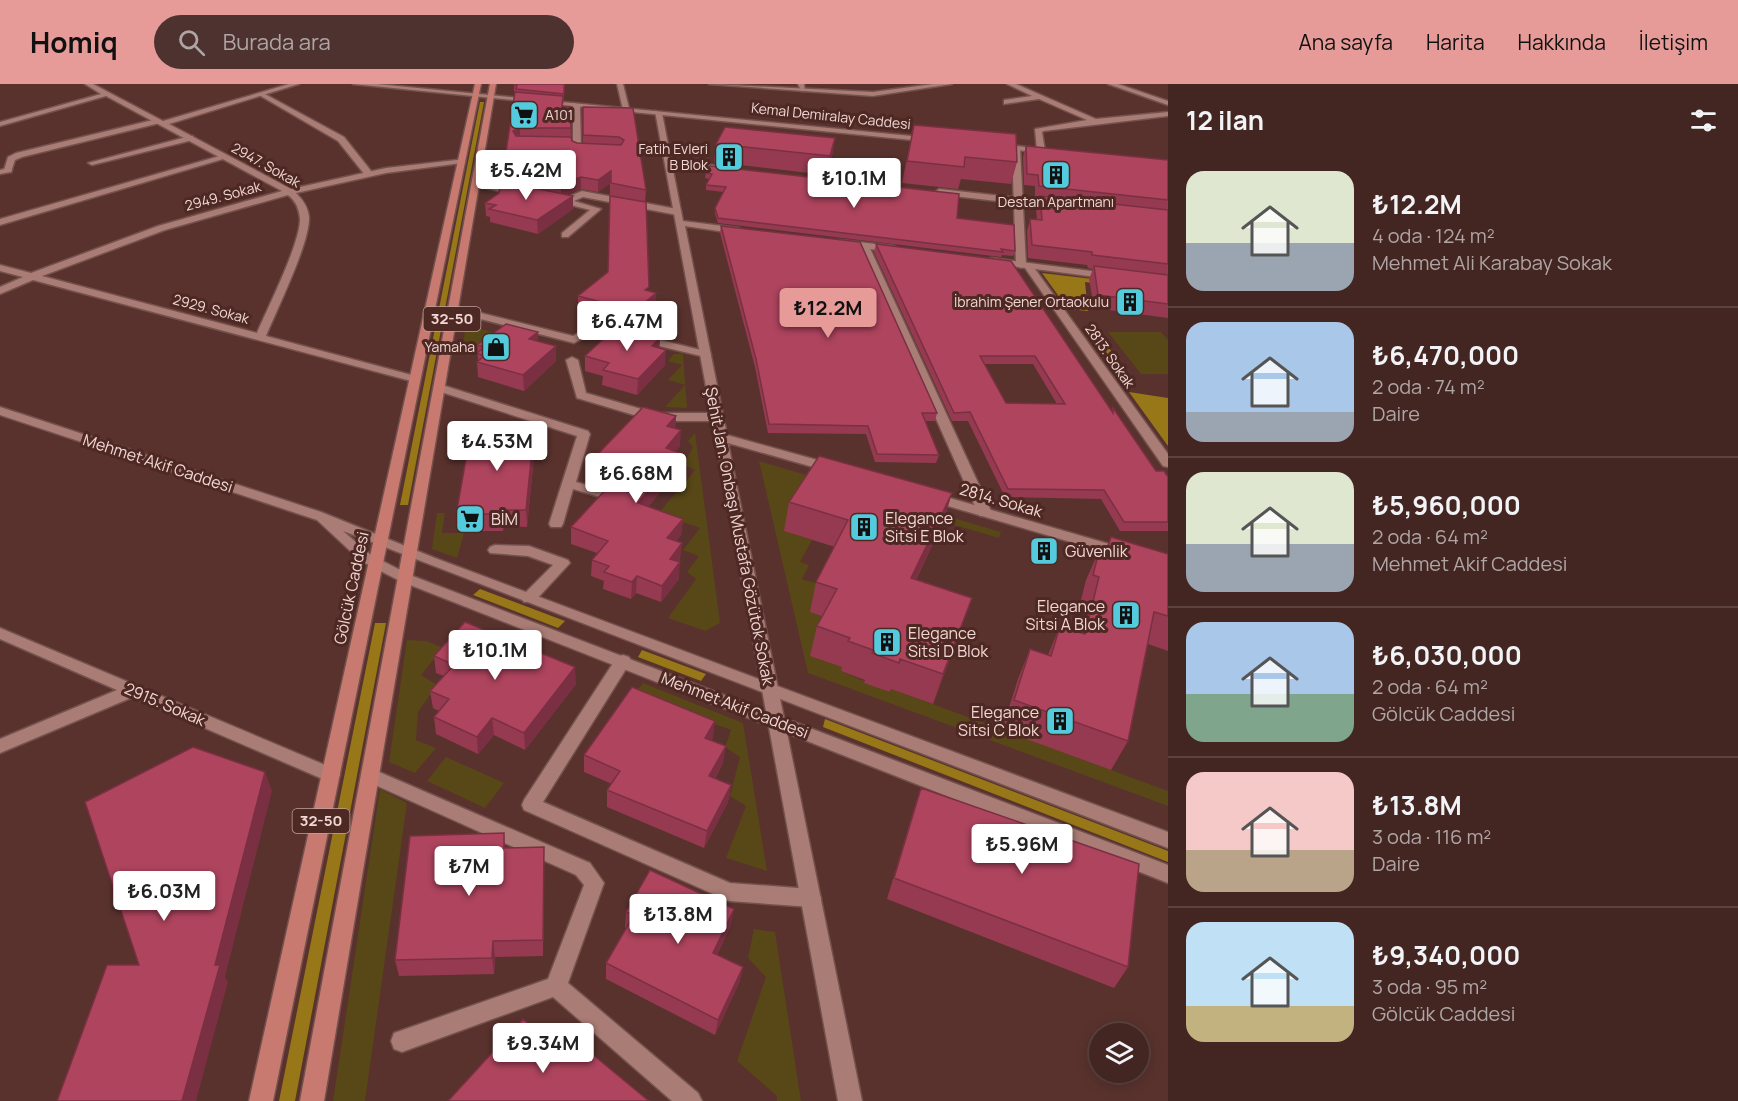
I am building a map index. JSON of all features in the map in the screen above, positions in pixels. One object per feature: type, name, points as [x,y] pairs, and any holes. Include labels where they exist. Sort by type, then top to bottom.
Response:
[{"type":"main road","name":"32-50","points":[[312,1101],[493,84]]},
{"type":"main road","name":"Gölcük Caddesi","points":[[261,1101],[477,89]]},
{"type":"street","name":"2947. Sokak","points":[[88,84],[290,192],[301,202],[305,223],[302,237],[260,338]]},
{"type":"street","points":[[4,171],[11,159],[19,155],[159,122],[296,84]]},
{"type":"street","name":"Kemal Demiralay Caddesi","points":[[356,84],[477,89],[491,96],[946,141]]},
{"type":"street","points":[[620,84],[627,110]]},
{"type":"street","points":[[712,84],[802,87],[873,94],[949,84]]},
{"type":"street","points":[[1010,84],[1095,121]]},
{"type":"street","points":[[1111,84],[1168,103]]},
{"type":"street","points":[[0,124],[107,94]]},
{"type":"street","points":[[261,94],[340,138],[368,173]]},
{"type":"street","points":[[1007,102],[1041,97]]},
{"type":"street","points":[[576,105],[578,150],[594,152]]},
{"type":"street","name":"Şehit Jan. Onbaşı Mustafa Gözütok Sokak","points":[[658,113],[850,1101]]},
{"type":"street","points":[[1041,151],[1039,130],[1095,121],[1168,114]]},
{"type":"street","points":[[93,163],[190,138]]},
{"type":"street","points":[[565,144],[576,144]]},
{"type":"street","points":[[993,146],[1052,152]]},
{"type":"street","points":[[1016,148],[1025,265]]},
{"type":"street","points":[[0,222],[84,196],[226,158]]},
{"type":"street","name":"2949. Sokak","points":[[0,291],[31,276],[172,224],[368,173],[462,161]]},
{"type":"street","points":[[668,162],[739,170]]},
{"type":"street","points":[[476,180],[530,191]]},
{"type":"street","points":[[923,190],[1062,206]]},
{"type":"street","points":[[566,201],[582,194],[750,232]]},
{"type":"street","points":[[549,199],[597,209],[565,235]]},
{"type":"street","points":[[830,242],[906,251]]},
{"type":"street","points":[[864,246],[986,513]]},
{"type":"street","points":[[979,260],[1121,277]]},
{"type":"street","name":"2813. Sokak","points":[[1025,265],[1168,463]]},
{"type":"street","name":"2929. Sokak","points":[[0,268],[415,379]]},
{"type":"street","points":[[453,309],[574,340],[580,339],[592,329],[603,329],[705,354]]},
{"type":"street","points":[[572,360],[581,395],[654,417],[717,417]]},
{"type":"street","points":[[439,388],[584,434],[556,524]]},
{"type":"street","name":"Mehmet Akif Caddesi","points":[[0,411],[316,514],[410,553],[1168,840]]},
{"type":"street","points":[[721,437],[853,474]]},
{"type":"street","points":[[568,484],[638,505]]},
{"type":"street","name":"2814. Sokak","points":[[919,494],[1134,556]]},
{"type":"street","name":"Mehmet Akif Caddesi","points":[[316,514],[348,545],[376,565],[405,578],[1168,874]]},
{"type":"street","points":[[495,550],[529,551],[563,563],[529,598]]},
{"type":"street","name":"2915. Sokak","points":[[0,633],[331,775]]},
{"type":"street","points":[[622,661],[531,805],[729,892],[811,898]]},
{"type":"street","points":[[0,746],[133,690]]},
{"type":"street","points":[[370,775],[584,869],[594,883],[556,986]]},
{"type":"street","points":[[402,1041],[556,986]]},
{"type":"street","points":[[556,986],[690,1101]]},
{"type":"shaded area","points":[[480,102],[484,102],[408,505],[400,505]]},
{"type":"shaded area","points":[[1042,273],[1168,288],[1168,293],[1085,282],[1088,311],[1068,309]]},
{"type":"shaded area","points":[[466,325],[496,333],[468,356],[461,354]]},
{"type":"shaded area","points":[[1108,332],[1161,332],[1168,340],[1168,374],[1141,374]]},
{"type":"shaded area","points":[[1089,337],[1101,337],[1133,381],[1120,381]]},
{"type":"shaded area","points":[[674,354],[683,354],[687,408],[665,407],[685,385],[668,380],[682,365],[668,361]]},
{"type":"shaded area","points":[[1129,392],[1168,398],[1168,446]]},
{"type":"shaded area","points":[[695,433],[720,623],[705,631],[668,618],[696,579],[687,572],[699,556],[683,550],[700,528],[658,514],[695,470],[683,465],[693,447],[688,441]]},
{"type":"shaded area","points":[[759,461],[1001,532],[999,538],[893,507],[785,531],[812,540],[800,562],[809,565],[802,579],[825,586],[830,618],[811,656],[843,667],[841,671],[890,692],[892,689],[1168,791],[1168,806],[808,673]]},
{"type":"shaded area","points":[[437,513],[445,513],[442,533],[464,533],[457,558],[432,549]]},
{"type":"shaded area","points":[[480,589],[565,621],[558,628],[473,595]]},
{"type":"shaded area","points":[[375,623],[386,623],[295,1101],[279,1101]]},
{"type":"shaded area","points":[[407,640],[427,641],[443,648],[421,675],[437,685],[418,712],[416,740],[436,748],[415,773],[389,762]]},
{"type":"shaded area","points":[[642,650],[706,674],[701,681],[638,657]]},
{"type":"shaded area","points":[[643,683],[743,723],[767,871],[726,858],[746,806],[730,796],[740,757],[725,747],[731,730],[634,694]]},
{"type":"shaded area","points":[[825,719],[1168,851],[1168,862],[823,727]]},
{"type":"shaded area","points":[[446,757],[504,783],[485,808],[427,781]]},
{"type":"shaded area","points":[[380,789],[407,803],[365,1101],[333,1101]]},
{"type":"shaded area","points":[[754,929],[775,932],[801,1101],[777,1101],[777,1096],[737,1061],[766,977],[748,958]]},
{"type":"building","points":[[514,84],[564,84],[564,94],[516,89],[517,85]]},
{"type":"building","points":[[515,92],[563,96],[562,107],[570,107],[571,128],[520,128],[513,131],[516,136],[571,137],[572,141],[577,143],[621,145],[624,140],[619,137],[583,135],[583,107],[633,108],[646,190],[611,183],[611,171],[598,180],[581,177],[561,184],[503,172]]},
{"type":"building","points":[[914,125],[1016,134],[1017,162],[965,157],[964,167],[907,161]]},
{"type":"building","points":[[725,127],[835,138],[830,156],[716,144]]},
{"type":"building","points":[[1026,146],[1168,160],[1168,200],[1039,186],[1038,175],[1027,174]]},
{"type":"building","points":[[710,166],[959,194],[957,218],[1014,225],[1015,251],[1001,249],[1003,252],[718,218],[715,208],[726,187],[706,185],[712,174],[706,173]]},
{"type":"building","points":[[501,181],[573,196],[537,220],[489,209],[496,205],[485,203],[499,193]]},
{"type":"building","points":[[610,196],[646,202],[649,287],[645,290],[656,293],[635,311],[578,296],[608,272]]},
{"type":"building","points":[[1040,196],[1168,210],[1168,264],[1032,245],[1030,219],[1042,220]]},
{"type":"building","points":[[721,226],[860,242],[937,413],[922,413],[939,455],[877,454],[868,426],[769,424],[756,359]]},
{"type":"building","points":[[876,244],[1011,261],[1113,413],[1113,408],[1156,471],[1164,471],[1168,477],[1168,522],[1124,522],[1104,490],[1008,489],[970,412],[954,413]],"holes":[[[980,356],[1035,356],[1065,404],[1006,403]]]},
{"type":"building","points":[[1094,266],[1168,275],[1168,304],[1098,295]]},
{"type":"building","points":[[506,324],[538,332],[529,339],[556,346],[523,375],[477,362],[484,356],[477,353],[485,347],[477,345]]},
{"type":"building","points":[[616,327],[660,338],[652,346],[666,350],[638,379],[603,370],[609,363],[585,356]]},
{"type":"building","points":[[643,407],[676,416],[667,426],[681,430],[666,448],[680,453],[638,503],[683,519],[667,538],[682,543],[670,559],[680,562],[662,586],[637,576],[632,582],[604,572],[609,566],[592,560],[608,541],[571,527],[609,486],[638,495],[648,489],[644,484],[618,476],[628,465],[597,455]]},
{"type":"building","points":[[471,430],[534,431],[526,510],[503,510],[502,514],[476,514],[476,510],[457,510]]},
{"type":"building","points":[[819,456],[952,493],[911,578],[972,598],[943,674],[900,659],[899,663],[872,653],[873,650],[848,641],[850,638],[817,626],[837,589],[816,582],[848,520],[789,502]]},
{"type":"building","points":[[1111,537],[1168,554],[1168,616],[1154,612],[1128,741],[1014,700],[1030,649],[1051,656],[1060,626],[1085,634],[1099,577],[1093,575],[1099,551],[1106,553]]},
{"type":"building","points":[[465,622],[575,667],[524,733],[492,718],[477,737],[434,717],[449,699],[430,691],[454,665],[434,656]]},
{"type":"building","points":[[632,687],[715,721],[705,738],[726,746],[709,776],[731,785],[707,831],[607,790],[620,771],[584,755]]},
{"type":"building","points":[[193,747],[265,772],[215,965],[220,965],[182,1101],[57,1101],[107,965],[139,965],[85,802]]},
{"type":"building","points":[[921,788],[1139,864],[1128,967],[894,878]]},
{"type":"building","points":[[504,833],[504,848],[544,847],[543,940],[493,941],[492,958],[395,960],[410,836]]},
{"type":"building","points":[[650,870],[734,909],[713,953],[743,967],[718,1020],[606,963],[634,915],[626,912]]},
{"type":"building","points":[[523,1019],[568,1058],[580,1044],[649,1101],[448,1101]]},
{"type":"place","name":"A101","points":[[524,115]]},
{"type":"place","name":"Fatih Evleri B Blok","points":[[729,157]]},
{"type":"place","name":"Destan Apartmanı","points":[[1056,175]]},
{"type":"place","name":"İbrahim Şener Ortaokulu","points":[[1130,302]]},
{"type":"place","name":"Yamaha","points":[[496,347]]},
{"type":"place","name":"BİM","points":[[470,519]]},
{"type":"place","name":"Elegance Sitsi E Blok","points":[[864,527]]},
{"type":"place","name":"Güvenlik","points":[[1044,551]]},
{"type":"place","name":"Elegance Sitsi A Blok","points":[[1126,615]]},
{"type":"place","name":"Elegance Sitsi D Blok","points":[[887,642]]},
{"type":"place","name":"Elegance Sitsi C Blok","points":[[1060,721]]}]
